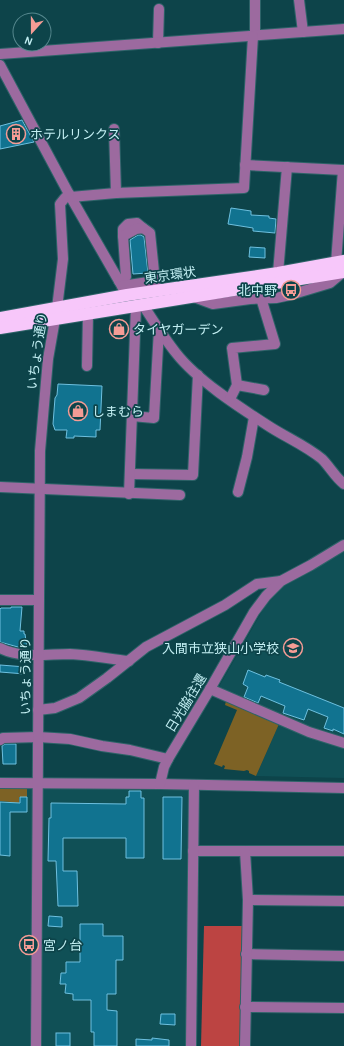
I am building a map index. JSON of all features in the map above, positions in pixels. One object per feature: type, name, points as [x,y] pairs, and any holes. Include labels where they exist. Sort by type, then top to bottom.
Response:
[{"type":"highway","name":"東京環状","points":[[0,318],[57,308],[123,287],[155,286],[342,267]]},
{"type":"highway","name":"東京環状","points":[[0,328],[194,297],[342,267]]},
{"type":"street","points":[[70,196],[244,188],[255,0]]},
{"type":"street","points":[[299,0],[303,32]]},
{"type":"street","points":[[158,43],[159,8]]},
{"type":"street","points":[[0,54],[344,29]]},
{"type":"street","points":[[0,65],[70,196],[123,287]]},
{"type":"street","points":[[114,129],[116,193]]},
{"type":"street","points":[[194,297],[212,304],[290,296],[330,283],[342,267],[343,170],[245,165]]},
{"type":"street","points":[[278,273],[287,167]]},
{"type":"street","name":"いちょう通り","points":[[36,1046],[39,490],[42,416],[48,359],[57,308],[63,259],[60,204],[64,199],[70,196]]},
{"type":"street","points":[[123,287],[126,277],[123,236],[136,229],[143,228],[150,233],[155,286]]},
{"type":"street","points":[[230,399],[238,385],[232,348],[275,344],[261,298]]},
{"type":"street","points":[[140,306],[177,354],[198,375],[254,417],[301,444],[322,460],[344,484]]},
{"type":"street","points":[[129,494],[132,416],[140,306]]},
{"type":"street","points":[[87,366],[88,314]]},
{"type":"street","points":[[132,416],[154,418],[159,330]]},
{"type":"street","points":[[130,474],[193,475],[198,375]]},
{"type":"street","points":[[238,385],[264,390]]},
{"type":"street","points":[[238,492],[247,457],[254,417]]},
{"type":"street","points":[[0,487],[39,490],[180,495]]},
{"type":"street","name":"日光脇往還","points":[[160,784],[164,767],[168,759],[254,612],[266,596],[281,581],[344,545]]},
{"type":"street","points":[[38,710],[55,708],[79,698],[146,647],[225,605],[257,584],[281,581]]},
{"type":"street","points":[[0,600],[39,600]]},
{"type":"street","points":[[0,648],[10,653],[38,655],[71,654],[129,661]]},
{"type":"street","points":[[210,689],[309,732],[344,744]]},
{"type":"street","points":[[0,740],[3,738],[38,737],[70,739],[168,759]]},
{"type":"street","points":[[0,783],[160,784],[344,788]]},
{"type":"street","points":[[192,1046],[194,785]]},
{"type":"street","points":[[193,851],[344,851]]},
{"type":"street","points":[[245,1046],[248,900],[246,851]]},
{"type":"street","points":[[248,900],[344,902]]},
{"type":"street","points":[[246,954],[344,956]]},
{"type":"street","points":[[245,1007],[344,1008]]},
{"type":"shaded area","name":"入間市立狭山小学校","points":[[344,552],[344,741],[217,690],[265,606],[284,586]]},
{"type":"shaded area","points":[[226,701],[279,724],[256,776],[249,773],[247,770],[224,769],[225,766],[223,765],[222,767],[214,764],[237,710],[225,705]]},
{"type":"shaded area","points":[[279,724],[344,747],[344,778],[256,776]]},
{"type":"shaded area","points":[[0,788],[27,789],[27,797],[19,797],[19,806],[12,806],[11,802],[0,801]]},
{"type":"shaded area","points":[[0,789],[188,789],[186,1046],[0,1046]]},
{"type":"shaded area","points":[[204,926],[242,926],[240,1046],[201,1046]]},
{"type":"building","name":"ホテルリンクス","points":[[22,120],[34,142],[0,149],[0,126]]},
{"type":"building","points":[[231,208],[251,211],[251,215],[269,216],[269,218],[276,219],[275,233],[253,231],[253,228],[228,224]]},
{"type":"building","points":[[138,235],[144,237],[148,273],[133,274],[130,240]]},
{"type":"building","points":[[250,247],[265,248],[265,258],[249,257]]},
{"type":"building","name":"しまむら","points":[[58,384],[102,386],[100,430],[96,430],[96,437],[74,436],[74,438],[66,438],[67,430],[55,430],[53,424],[55,398],[57,395]]},
{"type":"building","points":[[22,607],[20,631],[24,631],[27,648],[0,642],[0,609]]},
{"type":"building","points":[[0,665],[26,667],[25,674],[0,672]]},
{"type":"building","points":[[248,670],[265,677],[266,675],[280,680],[279,682],[344,708],[344,734],[333,729],[333,731],[324,728],[328,717],[308,709],[304,720],[283,713],[285,706],[261,696],[258,703],[244,697],[248,687],[243,684]]},
{"type":"building","points":[[5,744],[16,744],[16,764],[3,764],[2,746]]},
{"type":"building","points":[[129,791],[141,791],[141,798],[144,798],[144,858],[126,858],[126,838],[63,838],[63,871],[77,871],[78,906],[58,906],[56,861],[48,861],[49,818],[51,818],[51,803],[126,804],[126,797],[129,797]]},
{"type":"building","points":[[20,797],[27,797],[27,812],[10,812],[10,856],[0,855],[0,802],[20,803]]},
{"type":"building","points":[[163,797],[182,797],[181,859],[163,859]]},
{"type":"building","points":[[49,916],[62,917],[62,927],[48,926]]},
{"type":"building","points":[[80,924],[103,924],[103,936],[123,936],[123,960],[116,960],[116,994],[107,994],[107,1010],[117,1011],[117,1046],[94,1046],[94,1032],[91,1032],[91,1000],[73,1000],[73,994],[65,993],[66,984],[60,984],[61,973],[66,973],[66,962],[80,962]]},
{"type":"building","points":[[161,1014],[175,1014],[175,1025],[160,1024]]},
{"type":"building","points":[[56,1033],[70,1033],[70,1046],[56,1046]]},
{"type":"building","points":[[152,1038],[169,1040],[169,1046],[136,1046],[136,1039],[152,1040]]},
{"type":"place","name":"ホテルリンクス","points":[[16,134]]},
{"type":"place","name":"北中野","points":[[291,290]]},
{"type":"place","name":"タイヤガーデン","points":[[119,329]]},
{"type":"place","name":"しまむら","points":[[78,411]]},
{"type":"place","name":"入間市立狭山小学校","points":[[293,648]]},
{"type":"place","name":"宮ノ台","points":[[29,945]]}]
